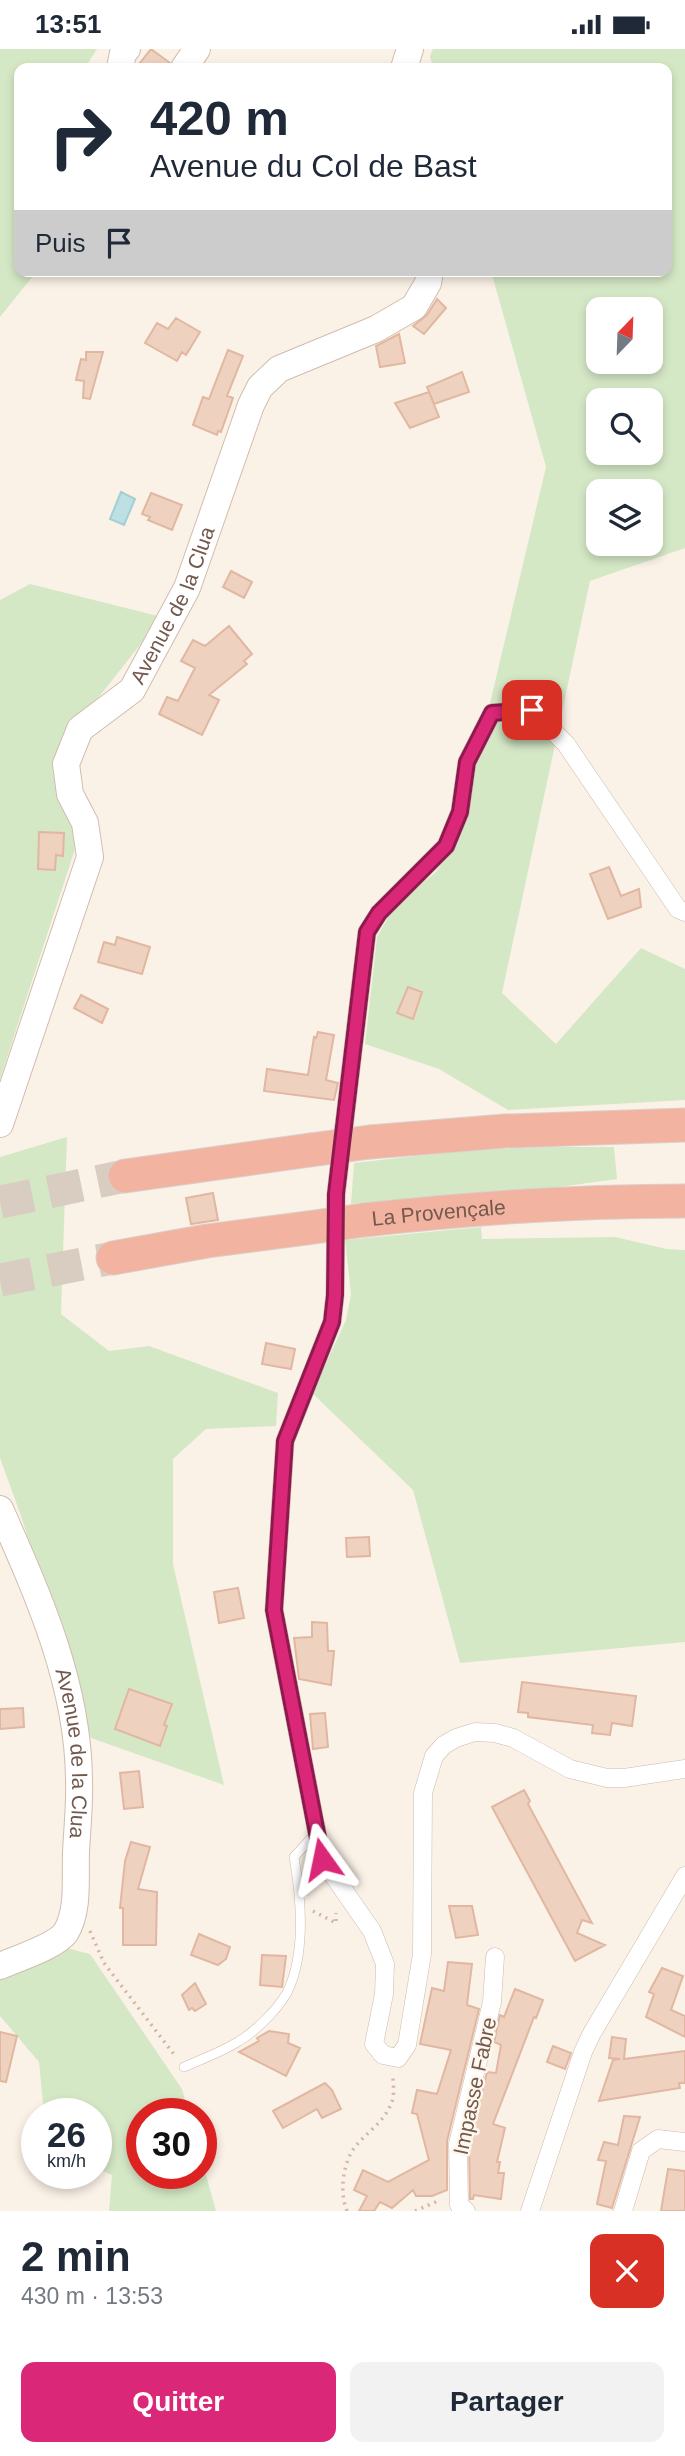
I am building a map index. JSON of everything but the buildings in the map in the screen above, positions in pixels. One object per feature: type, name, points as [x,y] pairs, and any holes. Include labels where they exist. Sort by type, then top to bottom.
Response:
[{"type":"highway","points":[[125,1176],[370,1142],[505,1131],[685,1125]]},
{"type":"highway","name":"La Provençale","points":[[113,1258],[207,1241],[449,1211],[550,1204],[685,1201]]},
{"type":"street","name":"Avenue de la Clua","points":[[0,1124],[90,857],[85,823],[70,794],[66,764],[80,729],[132,690],[187,589],[251,405],[260,387],[279,369],[376,329],[414,307],[429,277]]},
{"type":"street","points":[[685,912],[678,909],[566,744],[532,710],[492,713],[467,762],[460,812],[446,846],[379,913],[367,932],[336,1194],[335,1295],[332,1322],[285,1441],[274,1610],[322,1859],[372,1931],[385,1964],[384,1994],[374,2044],[383,2055],[398,2058],[407,2045],[422,1954],[424,1793],[434,1756],[444,1745],[475,1732],[495,1733],[513,1738],[570,1769],[607,1778],[624,1779],[685,1769]]},
{"type":"street","name":"Avenue de la Clua","points":[[0,1509],[60,1659],[71,1705],[79,1777],[73,1913],[64,1935],[0,1966]]},
{"type":"street","points":[[530,2211],[592,2033],[685,1876]]},
{"type":"street","name":"Impasse Fabre","points":[[463,2208],[458,2144],[492,2003],[495,1957]]},
{"type":"street","points":[[623,2211],[641,2151],[658,2139],[685,2142]]},
{"type":"lane","points":[[184,2067],[239,2041],[275,2010],[290,1987],[299,1942],[298,1880],[294,1857],[316,1833]]},
{"type":"path","points":[[299,1942],[314,1910],[336,1923],[338,1882]]},
{"type":"path","points":[[74,1902],[104,1963],[184,2067]]},
{"type":"path","points":[[347,2211],[344,2205],[343,2178],[353,2149],[384,2117],[393,2101],[393,2057]]},
{"type":"path","points":[[415,2211],[439,2200],[463,2208]]},
{"type":"green space","points":[[0,49],[97,49],[88,63],[14,63],[14,277],[32,277],[0,317]]},
{"type":"green space","points":[[433,49],[685,49],[685,548],[663,556],[663,479],[586,479],[586,556],[662,556],[590,581],[502,993],[556,1044],[641,948],[685,969],[685,1100],[508,1110],[439,1069],[365,1044],[377,937],[394,907],[436,872],[459,834],[546,467],[493,277],[672,277],[672,63],[432,63],[430,56]]},
{"type":"green space","points":[[30,584],[162,617],[95,702],[64,731],[57,785],[79,837],[0,1079],[0,600]]},
{"type":"green space","points":[[67,1137],[61,1314],[109,1351],[149,1346],[278,1393],[276,1426],[206,1429],[173,1459],[173,1564],[224,1785],[91,1738],[0,1458],[0,1157]]},
{"type":"green space","points":[[614,1147],[617,1179],[538,1190],[351,1204],[354,1163],[459,1151]]},
{"type":"green space","points":[[481,1227],[482,1239],[615,1237],[667,1249],[685,1250],[685,1642],[460,1663],[413,1490],[312,1393],[346,1320],[351,1294],[345,1240]]},
{"type":"green space","points":[[67,1948],[90,1954],[182,2089],[185,2098],[126,2098],[126,2189],[210,2189],[216,2211],[109,2211],[112,2189],[112,2098],[42,2098],[39,2062],[0,2016],[0,1978]]},
{"type":"water","points":[[121,492],[135,499],[124,525],[110,519]]},
{"type":"tunnel","points":[[0,1202],[125,1176]]},
{"type":"tunnel","points":[[0,1280],[113,1258]]},
{"type":"route","points":[[322,1859],[274,1610],[285,1441],[332,1322],[335,1295],[336,1194],[367,932],[379,913],[446,846],[460,812],[467,762],[492,713],[532,710]]}]
